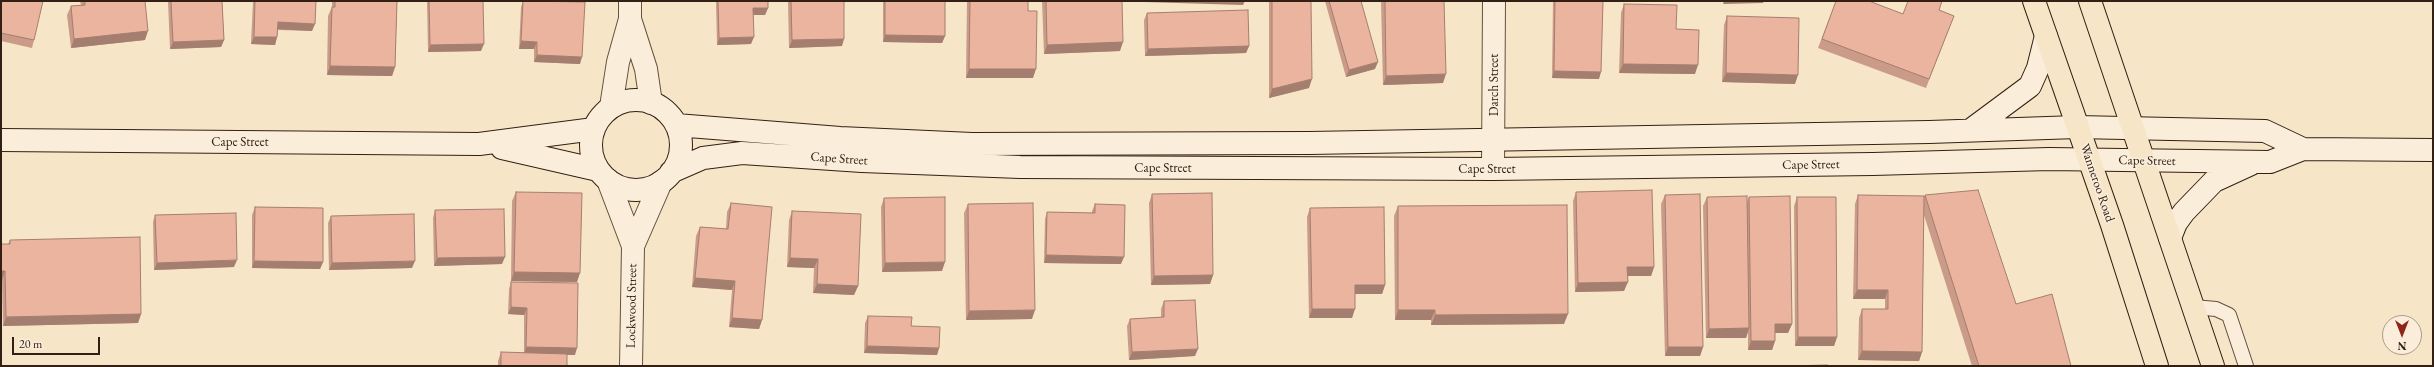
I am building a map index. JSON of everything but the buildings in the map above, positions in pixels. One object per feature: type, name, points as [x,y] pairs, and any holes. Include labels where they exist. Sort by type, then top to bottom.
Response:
[{"type":"highway","name":"Wanneroo Road","points":[[2034,1],[2089,160],[2157,366]]},
{"type":"highway","points":[[2090,1],[2146,162],[2213,366]]},
{"type":"street","name":"Darch Street","points":[[1493,169],[1494,1]]},
{"type":"street","points":[[630,10],[646,69],[651,103]]},
{"type":"street","points":[[611,107],[618,62],[630,10]]},
{"type":"street","points":[[1972,129],[2030,86],[2038,68],[2046,36]]},
{"type":"street","points":[[638,100],[651,103],[664,110],[676,125],[681,146],[678,160],[666,177],[648,188],[634,190],[620,187],[603,175],[592,157],[591,143],[594,129],[601,117],[611,107],[624,101],[638,100]]},
{"type":"street","name":"Cape Street","points":[[676,125],[840,138],[972,144],[1240,144],[2077,127],[2265,131],[2303,149]]},
{"type":"street","name":"Cape Street","points":[[1,140],[479,144],[594,129]]},
{"type":"street","name":"Cape Street","points":[[479,144],[603,175]]},
{"type":"street","name":"Cape Street","points":[[666,177],[703,158],[742,153],[862,161],[1020,167],[1493,169],[1874,164],[2049,159],[2146,162],[2270,162],[2303,149],[2433,150]]},
{"type":"street","points":[[2170,238],[2176,223],[2184,212],[2214,181],[2255,162]]},
{"type":"street","name":"Lockwood Street","points":[[603,175],[633,246],[631,366]]},
{"type":"street","name":"Lockwood Street","points":[[633,246],[666,177]]},
{"type":"lane","points":[[2194,307],[2216,309],[2230,316],[2246,366]]}]
